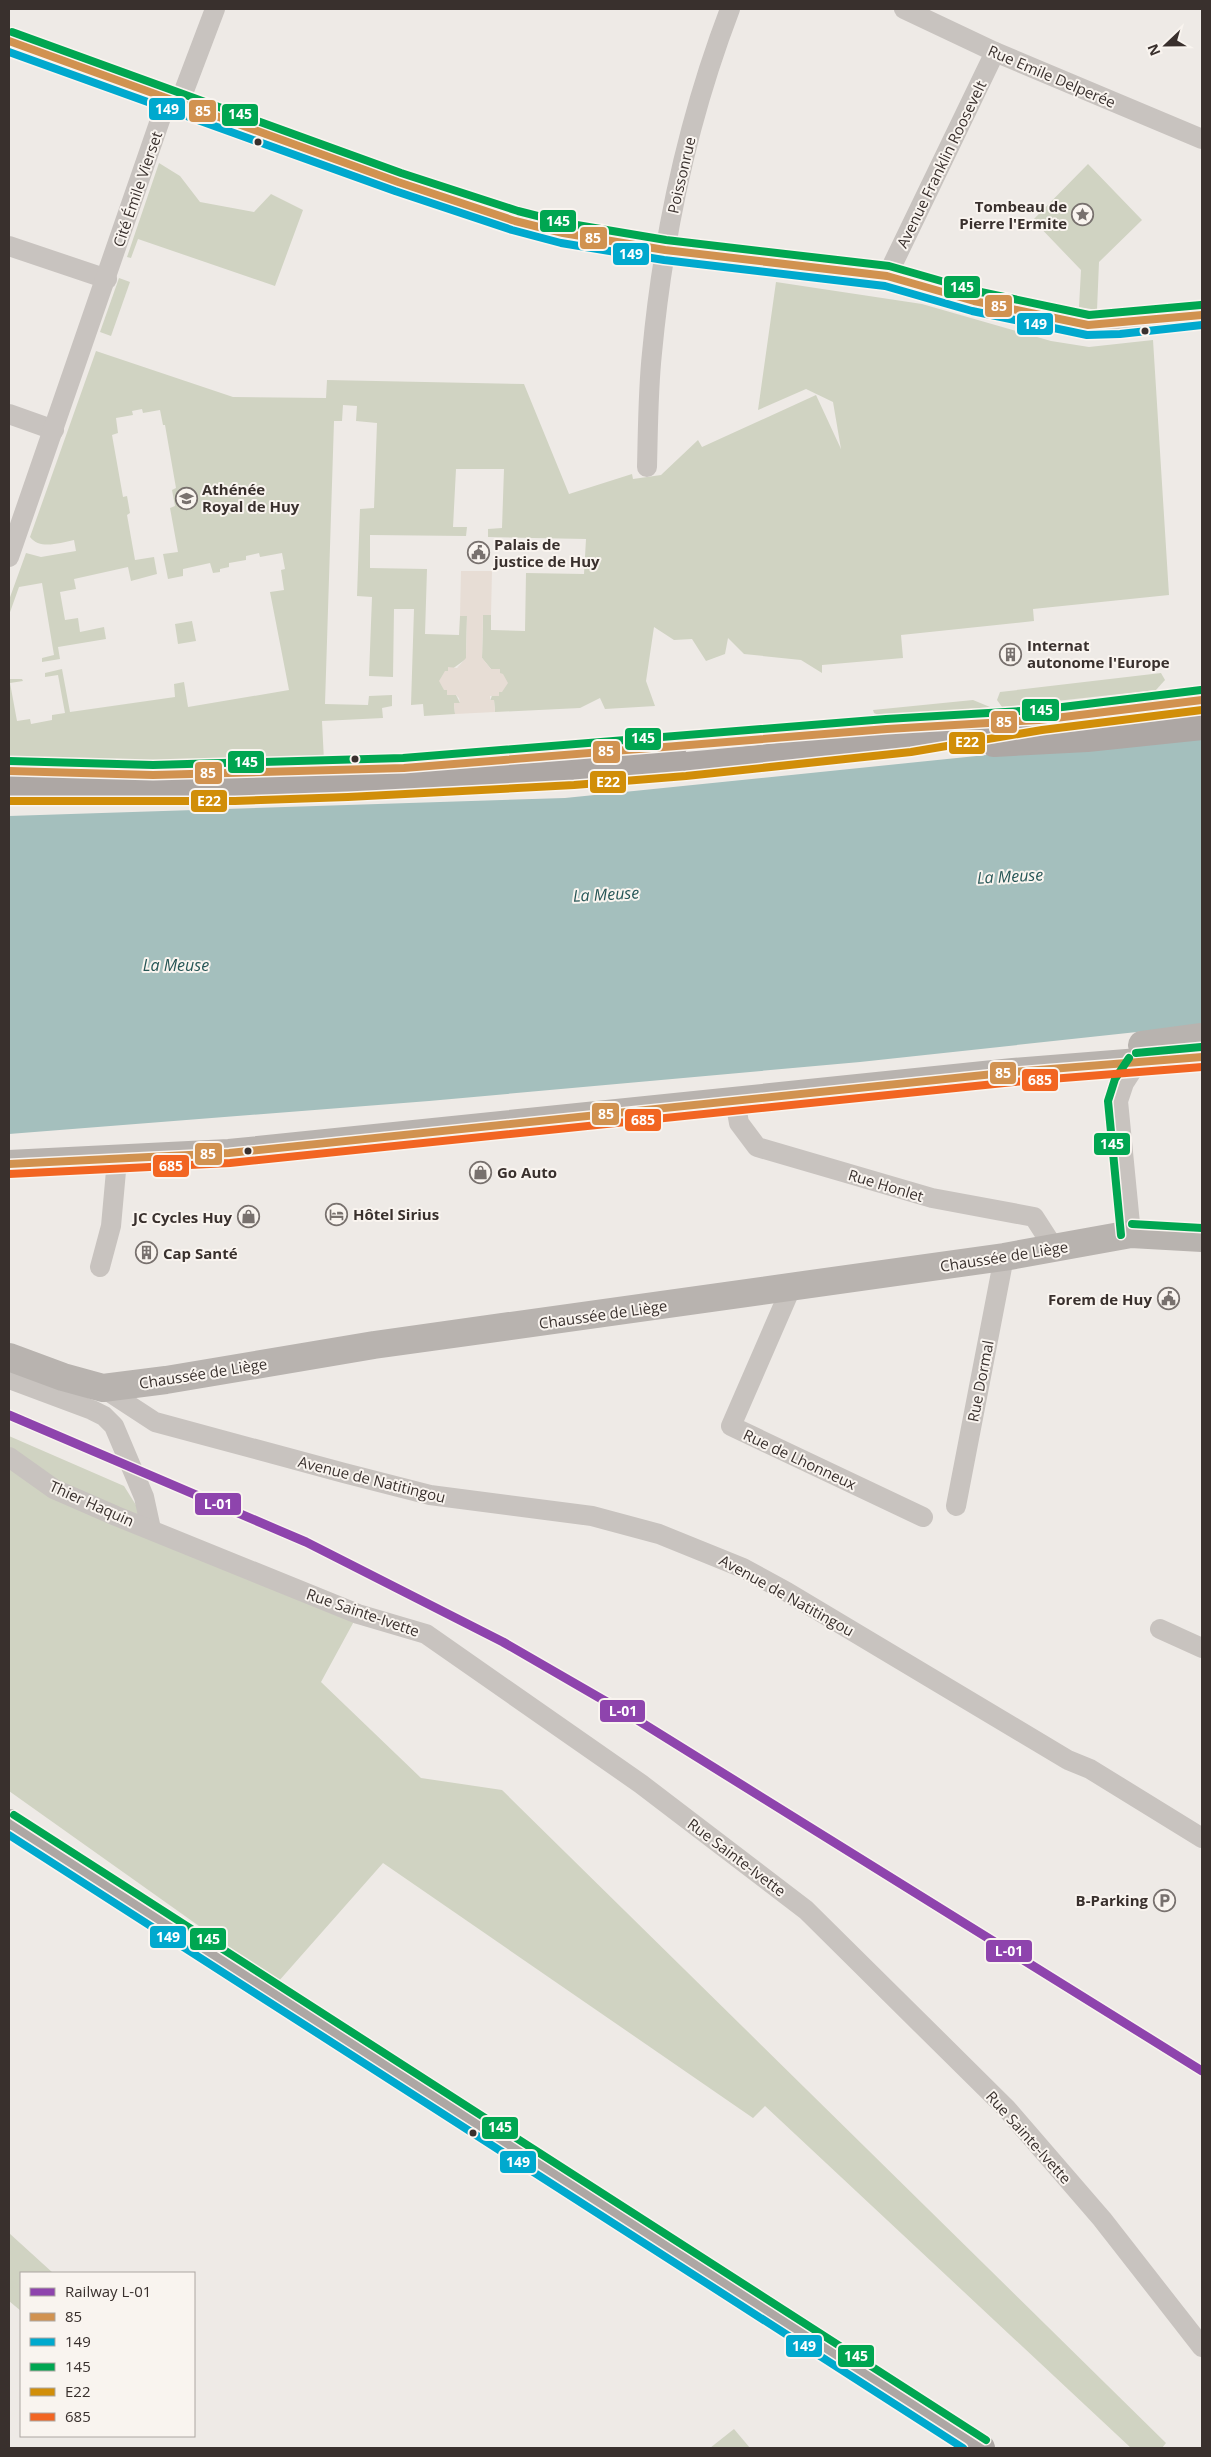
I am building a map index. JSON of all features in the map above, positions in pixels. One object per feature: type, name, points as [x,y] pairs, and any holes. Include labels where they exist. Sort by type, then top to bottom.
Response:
[{"type":"main road","points":[[9,791],[277,791],[408,785],[588,773],[911,742],[1039,720],[1202,700]]},
{"type":"main road","points":[[9,771],[153,775],[404,768],[887,729],[1039,720]]},
{"type":"main road","points":[[911,742],[944,746],[1087,738],[1202,726]]},
{"type":"main road","points":[[1026,1071],[1046,1057],[1202,1037]]},
{"type":"main road","points":[[9,1164],[229,1153],[1026,1071],[1202,1057]]},
{"type":"main road","name":"Chaussée de Liège","points":[[9,1357],[63,1377],[97,1399],[166,1380],[374,1345],[1004,1257],[1131,1234],[1202,1238]]},
{"type":"main road","points":[[9,1823],[981,2448]]},
{"type":"street","name":"Cité Émile Vierset","points":[[9,557],[106,279],[173,102],[215,9]]},
{"type":"street","name":"Poissonrue","points":[[647,467],[652,354],[665,250],[676,188],[708,69],[730,9]]},
{"type":"street","name":"Rue Emile Delperée","points":[[904,9],[995,52],[1202,139]]},
{"type":"street","points":[[9,41],[173,102],[515,221],[563,233],[665,250],[887,276],[974,301],[1088,324],[1119,324],[1202,315]]},
{"type":"street","name":"Avenue Franklin Roosevelt","points":[[887,276],[995,52]]},
{"type":"street","points":[[9,246],[106,279]]},
{"type":"street","points":[[9,414],[54,430]]},
{"type":"street","points":[[1131,1234],[1118,1101],[1124,1083],[1136,1063]]},
{"type":"street","name":"Rue Honlet","points":[[735,1100],[739,1123],[757,1146],[932,1198],[1034,1217],[1054,1248]]},
{"type":"street","points":[[100,1267],[110,1226],[117,1160]]},
{"type":"street","name":"Rue Dormal","points":[[956,1506],[1004,1257]]},
{"type":"street","name":"Rue de Lhonneux","points":[[791,1288],[731,1426],[924,1517]]},
{"type":"street","points":[[9,1379],[97,1399],[104,1416],[114,1426],[144,1497],[151,1529]]},
{"type":"street","name":"Avenue de Natitingou","points":[[97,1399],[155,1422],[430,1495],[592,1516],[659,1534],[696,1548],[743,1568],[787,1592],[1068,1760],[1090,1769],[1202,1838]]},
{"type":"street","name":"Thier Haquin","points":[[9,1457],[54,1489],[151,1529]]},
{"type":"street","name":"Rue Sainte-Ivette","points":[[151,1529],[358,1614],[426,1634],[640,1784],[761,1874],[806,1910],[1006,2108],[1102,2219],[1202,2347]]},
{"type":"street","points":[[1160,1629],[1202,1648]]},
{"type":"green space","points":[[159,163],[180,176],[200,202],[254,212],[271,194],[303,210],[275,286],[138,239],[131,258],[127,257]]},
{"type":"green space","points":[[1088,164],[1142,220],[1099,262],[1097,310],[1079,307],[1081,270],[1033,220]]},
{"type":"green space","points":[[119,278],[130,282],[111,336],[100,332]]},
{"type":"green space","points":[[776,282],[922,304],[1051,341],[1089,347],[1153,340],[1169,595],[1033,609],[1034,621],[901,635],[903,658],[822,665],[822,673],[801,660],[744,654],[728,638],[725,654],[706,661],[692,639],[674,640],[654,627],[646,681],[655,706],[605,709],[600,698],[580,708],[495,712],[494,700],[490,701],[500,674],[491,669],[482,658],[483,615],[491,615],[491,630],[525,631],[526,573],[584,574],[586,539],[488,537],[488,529],[502,528],[504,469],[456,469],[453,527],[467,527],[466,536],[370,535],[370,568],[427,569],[425,634],[459,635],[460,616],[467,616],[466,659],[448,672],[447,690],[456,695],[460,703],[454,703],[455,714],[424,716],[423,704],[411,705],[414,609],[394,609],[393,677],[369,676],[372,597],[357,596],[360,509],[374,508],[377,423],[356,421],[357,406],[343,405],[342,421],[334,421],[325,704],[368,705],[369,696],[392,695],[392,706],[382,708],[383,718],[322,721],[324,761],[316,760],[305,767],[9,759],[9,679],[22,679],[23,681],[10,683],[17,721],[30,719],[31,724],[52,720],[52,715],[65,713],[58,675],[45,677],[45,673],[62,669],[70,712],[175,697],[174,684],[184,682],[188,707],[289,690],[270,592],[284,590],[281,570],[285,569],[282,553],[260,557],[259,553],[246,556],[246,560],[229,563],[229,567],[220,569],[220,572],[213,573],[210,563],[183,569],[183,576],[168,579],[163,554],[178,552],[170,508],[175,506],[172,490],[176,488],[165,425],[163,425],[160,410],[143,413],[142,409],[132,411],[133,415],[116,418],[118,433],[112,435],[123,497],[127,496],[130,513],[127,515],[135,560],[154,557],[157,574],[131,581],[128,567],[74,579],[76,589],[60,592],[65,620],[78,618],[80,632],[104,627],[106,639],[58,647],[60,659],[42,662],[42,658],[54,655],[42,583],[19,587],[9,615],[9,600],[26,553],[41,557],[76,551],[74,540],[56,544],[44,544],[34,541],[30,537],[96,351],[233,397],[326,398],[327,380],[524,384],[569,494],[632,474],[633,479],[661,475],[698,440],[702,447],[816,395],[841,449],[833,402],[806,389],[758,410]]},
{"type":"green space","points":[[192,621],[196,641],[178,644],[175,624]]},
{"type":"green space","points":[[1161,673],[1165,680],[1156,690],[1002,707],[997,700],[1000,692]]},
{"type":"green space","points":[[973,700],[990,707],[883,717],[874,713],[873,710]]},
{"type":"green space","points":[[9,1436],[124,1486],[151,1529],[358,1614],[321,1682],[421,1778],[502,1790],[1166,2443],[1162,2448],[1131,2448],[765,2106],[753,2118],[383,1863],[278,1982],[9,1791]]},
{"type":"green space","points":[[9,2233],[52,2272],[20,2272],[20,2310],[9,2301]]},
{"type":"green space","points":[[734,2429],[750,2448],[710,2448]]},
{"type":"shaded area","points":[[461,571],[492,571],[491,615],[483,615],[482,658],[491,669],[500,669],[500,673],[503,674],[508,683],[502,692],[499,692],[499,696],[490,696],[490,700],[494,700],[495,712],[455,714],[454,703],[460,703],[459,698],[456,695],[447,695],[447,690],[444,690],[439,681],[445,671],[448,671],[448,667],[457,668],[466,658],[467,616],[460,616]]},
{"type":"water","name":"La Meuse","points":[[1202,733],[1202,1025],[860,1062],[429,1101],[9,1134],[9,816],[565,798]]},
{"type":"rail line","name":"L-01","points":[[9,1415],[306,1542],[503,1642],[631,1716],[1202,2071]]},
{"type":"transit line","name":"145","points":[[12,32],[401,173],[518,211],[565,223],[666,240],[889,266],[976,291],[1089,315],[1201,305]]},
{"type":"transit line","name":"85","points":[[9,41],[398,182],[515,221],[563,233],[665,250],[887,276],[974,301],[1088,325],[1202,315]]},
{"type":"transit line","name":"149","points":[[9,52],[395,191],[512,230],[561,243],[664,260],[885,286],[972,311],[1087,335],[1120,334],[1202,325]]},
{"type":"transit line","name":"145","points":[[9,761],[153,765],[403,758],[886,719],[1038,710],[1201,690]]},
{"type":"transit line","name":"85","points":[[9,771],[153,775],[404,768],[887,729],[1039,720],[1202,700]]},
{"type":"transit line","name":"E22","points":[[9,801],[235,801],[574,785],[686,776],[911,752],[1042,730],[1202,710]]},
{"type":"transit line","name":"145","points":[[1136,1053],[1201,1047]]},
{"type":"transit line","name":"85","points":[[9,1164],[229,1153],[1013,1072],[1202,1057]]},
{"type":"transit line","name":"145","points":[[1121,1235],[1108,1101],[1115,1079],[1129,1058]]},
{"type":"transit line","name":"685","points":[[9,1174],[230,1163],[1014,1082],[1202,1067]]},
{"type":"transit line","name":"145","points":[[1132,1224],[1202,1228]]},
{"type":"transit line","name":"145","points":[[14,1815],[986,2440]]},
{"type":"transit line","name":"149","points":[[9,1835],[963,2448]]},
{"type":"place","name":"Tombeau de Pierre l'Ermite","points":[[1083,215]]},
{"type":"place","name":"Athénée Royal de Huy","points":[[186,498]]},
{"type":"place","name":"Palais de justice de Huy","points":[[478,553]]},
{"type":"place","name":"Internat autonome l'Europe","points":[[1011,654]]},
{"type":"place","name":"Go Auto","points":[[481,1172]]},
{"type":"place","name":"Hôtel Sirius","points":[[337,1214]]},
{"type":"place","name":"JC Cycles Huy","points":[[248,1217]]},
{"type":"place","name":"Cap Santé","points":[[147,1253]]},
{"type":"place","name":"Forem de Huy","points":[[1168,1299]]},
{"type":"place","name":"B-Parking","points":[[1164,1900]]}]
